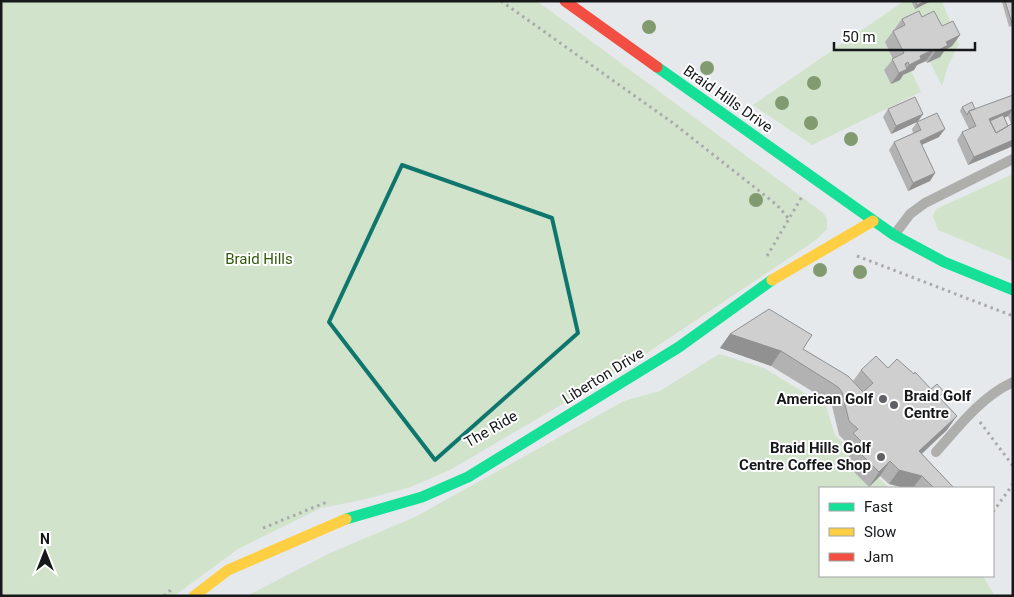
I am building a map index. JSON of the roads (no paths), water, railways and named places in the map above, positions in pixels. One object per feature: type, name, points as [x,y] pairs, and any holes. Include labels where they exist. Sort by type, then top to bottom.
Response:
[{"type":"street","name":"Braid Hills Drive","points":[[565,1],[873,221]]},
{"type":"street","points":[[873,221],[894,235],[944,262],[1013,290]]},
{"type":"street","name":"Liberton Drive","points":[[194,596],[228,570],[307,535],[352,517],[422,497],[468,477],[679,347],[757,289],[873,221]]},
{"type":"lane","points":[[894,235],[910,214],[925,202],[1013,159]]},
{"type":"lane","points":[[936,452],[972,412],[989,397],[1013,382]]},
{"type":"place","name":"American Golf","points":[[883,399]]},
{"type":"place","name":"Braid Golf Centre","points":[[894,405]]},
{"type":"place","name":"Braid Hills Golf Centre Coffee Shop","points":[[881,457]]},
{"type":"park label","name":"Braid Hills","points":[[259,259]]}]
